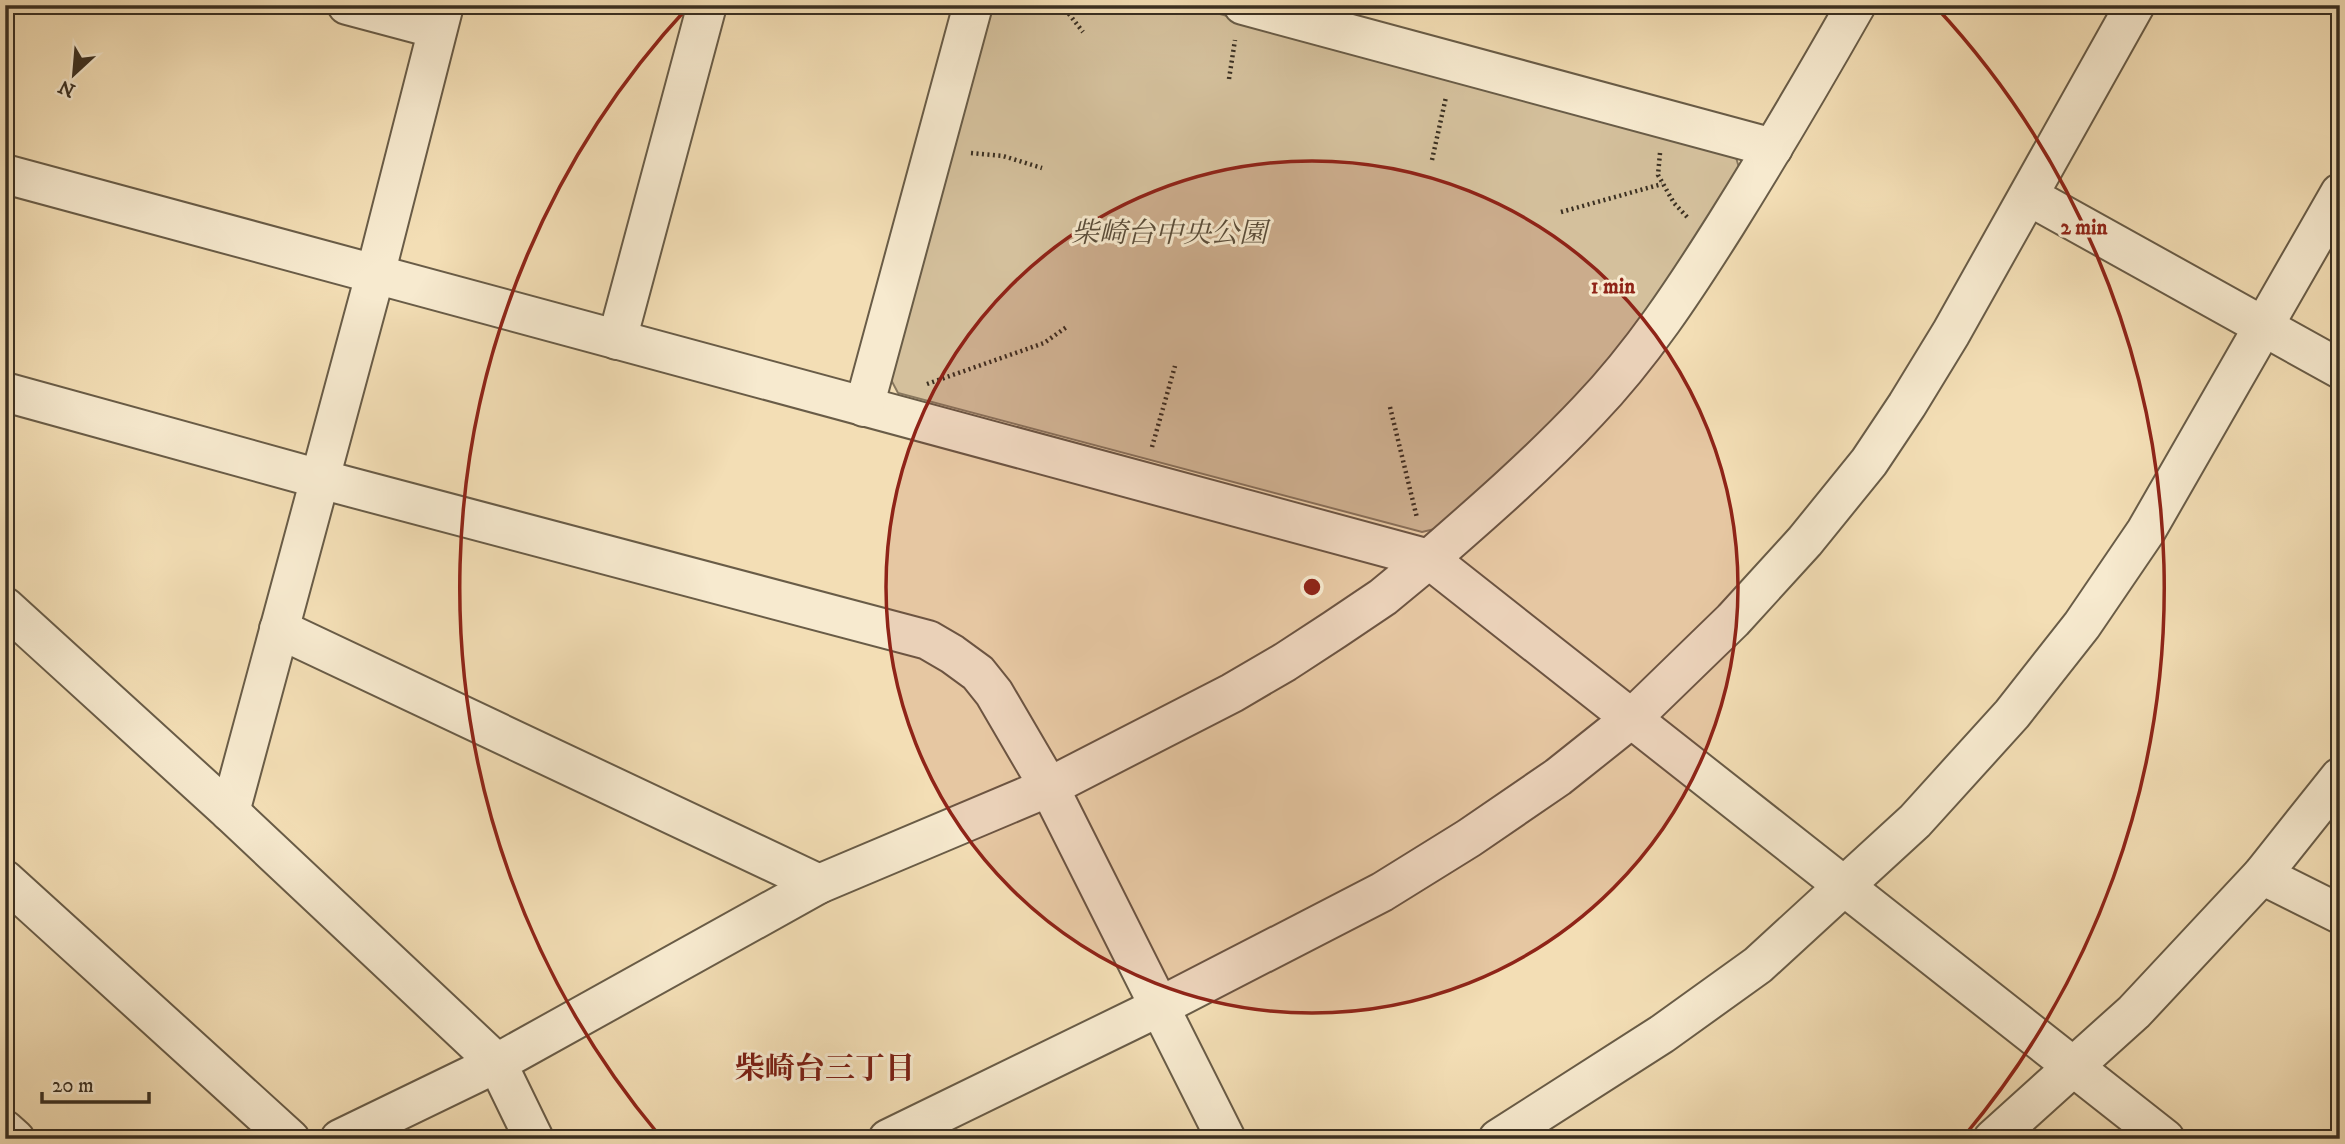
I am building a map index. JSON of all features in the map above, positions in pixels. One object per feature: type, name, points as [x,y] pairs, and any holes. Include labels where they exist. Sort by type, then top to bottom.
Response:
[{"type":"street","points":[[230,813],[375,275],[441,17],[347,5]]},
{"type":"street","points":[[617,340],[707,5]]},
{"type":"street","points":[[864,407],[973,5]]},
{"type":"street","points":[[340,1139],[497,1063],[819,884],[1049,787],[1232,693],[1285,662],[1383,597],[1489,506],[1588,411],[1638,352],[1680,297],[1773,148],[1856,5]]},
{"type":"street","points":[[888,1139],[1159,1007],[1382,892],[1469,838],[1558,777],[1632,718],[1742,610],[1805,541],[1869,462],[1907,405],[2029,196],[2135,5]]},
{"type":"street","points":[[1240,18],[1454,62],[1773,148]]},
{"type":"street","points":[[5,174],[1429,559],[2165,1139]]},
{"type":"street","points":[[1498,1139],[1662,1034],[1758,965],[1915,821],[2012,714],[2082,625],[2146,531],[2340,192]]},
{"type":"street","points":[[2029,196],[2340,369]]},
{"type":"street","points":[[5,392],[320,479],[928,640],[952,654],[978,673],[995,693],[1049,787],[1226,1139]]},
{"type":"street","points":[[5,607],[497,1063],[534,1139]]},
{"type":"street","points":[[279,629],[819,884]]},
{"type":"street","points":[[1993,1139],[2134,1012],[2262,876],[2340,777]]},
{"type":"street","points":[[2262,876],[2340,914]]},
{"type":"street","points":[[5,880],[290,1139]]},
{"type":"street","points":[[5,1130],[15,1139]]},
{"type":"path","points":[[1006,5],[1028,12],[1030,5]]},
{"type":"path","points":[[1062,5],[1083,32]]},
{"type":"path","points":[[1229,79],[1240,18]]},
{"type":"path","points":[[1432,160],[1454,62]]},
{"type":"path","points":[[1664,119],[1658,175],[1674,203],[1713,244]]},
{"type":"path","points":[[934,149],[1003,156],[1042,168]]},
{"type":"path","points":[[1562,212],[1662,184]]},
{"type":"path","points":[[915,388],[1044,343],[1068,326]]},
{"type":"path","points":[[1142,482],[1175,366]]},
{"type":"path","points":[[1390,407],[1429,559]]},
{"type":"green space","name":"柴崎台中央公園","points":[[990,5],[1187,5],[1735,154],[1740,171],[1666,286],[1579,396],[1439,528],[1422,532],[898,393],[889,376]]},
{"type":"district","name":"柴崎台三丁目","points":[[825,1069]]}]
